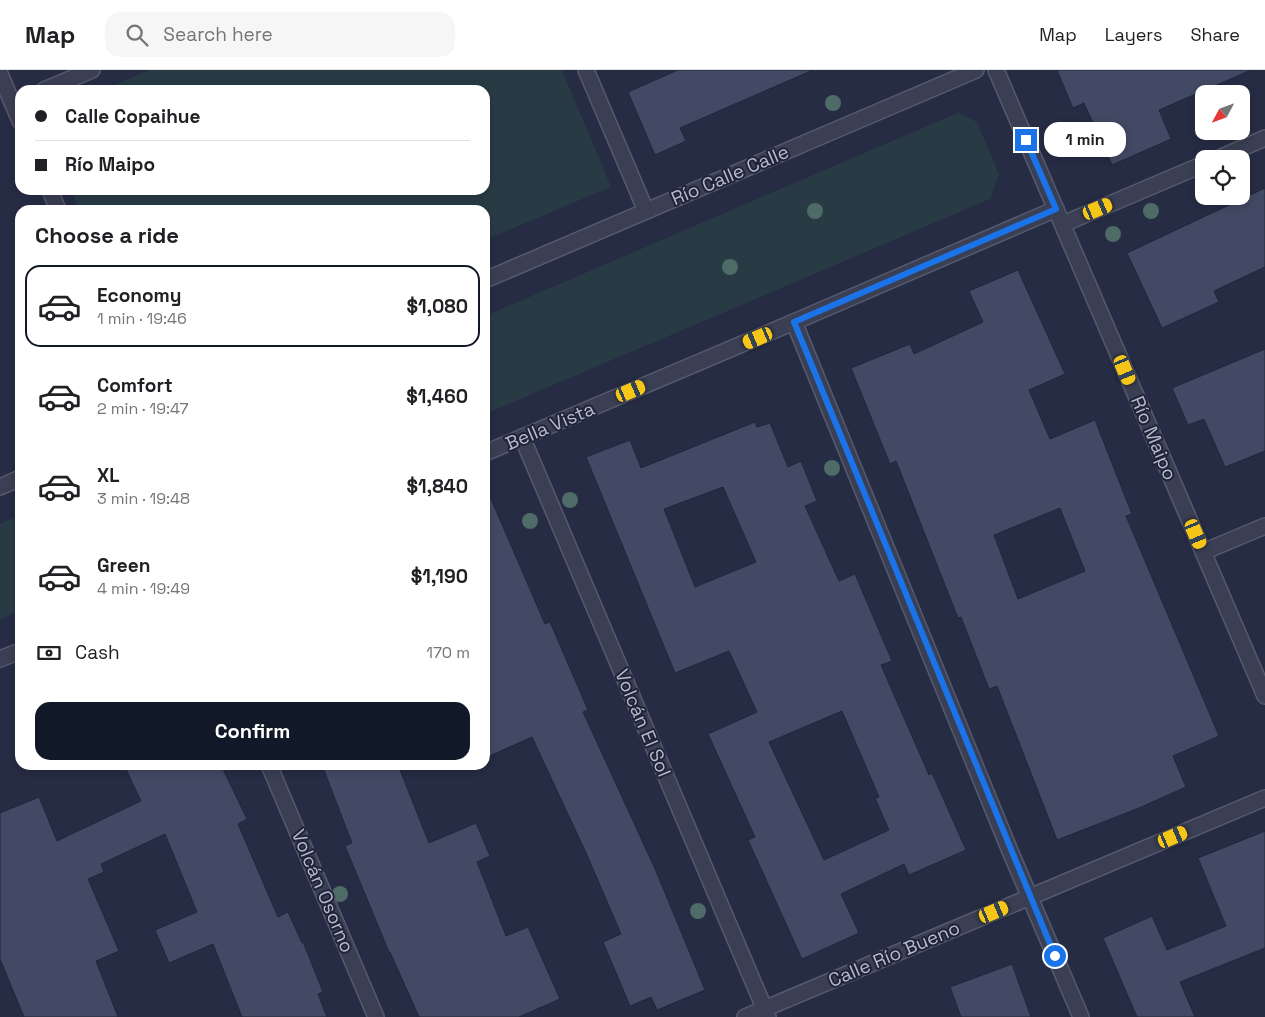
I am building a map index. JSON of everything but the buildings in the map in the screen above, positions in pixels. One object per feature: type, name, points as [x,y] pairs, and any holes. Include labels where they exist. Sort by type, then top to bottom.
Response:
[{"type":"street","points":[[56,85],[92,70]]},
{"type":"street","points":[[586,70],[646,211]]},
{"type":"street","name":"Río Calle Calle","points":[[490,278],[976,70]]},
{"type":"street","name":"Río Maipo","points":[[996,70],[1265,696]]},
{"type":"street","points":[[0,74],[15,100]]},
{"type":"street","points":[[1238,150],[1265,138]]},
{"type":"street","points":[[1063,224],[1195,168]]},
{"type":"street","name":"Bella Vista","points":[[490,451],[1056,209]]},
{"type":"street","points":[[794,322],[1080,1017]]},
{"type":"street","name":"Volcán El Sol","points":[[522,437],[766,1013]]},
{"type":"street","points":[[0,486],[15,480]]},
{"type":"street","points":[[1203,552],[1265,526]]},
{"type":"street","points":[[0,659],[15,653]]},
{"type":"street","name":"Volcán Osorno","points":[[272,770],[376,1017]]},
{"type":"street","name":"Calle Río Bueno","points":[[745,1017],[766,1013],[1265,798]]},
{"type":"shaded area","points":[[150,70],[562,70],[611,187],[490,238],[490,205],[77,205],[73,195],[490,195],[490,85],[114,85]]},
{"type":"shaded area","points":[[958,113],[977,122],[999,175],[990,199],[490,412],[490,314]]},
{"type":"shaded area","points":[[15,517],[15,613],[0,619],[0,524]]},
{"type":"route","points":[[1026,140],[1056,209],[794,322],[1010,851],[1055,956]]}]
